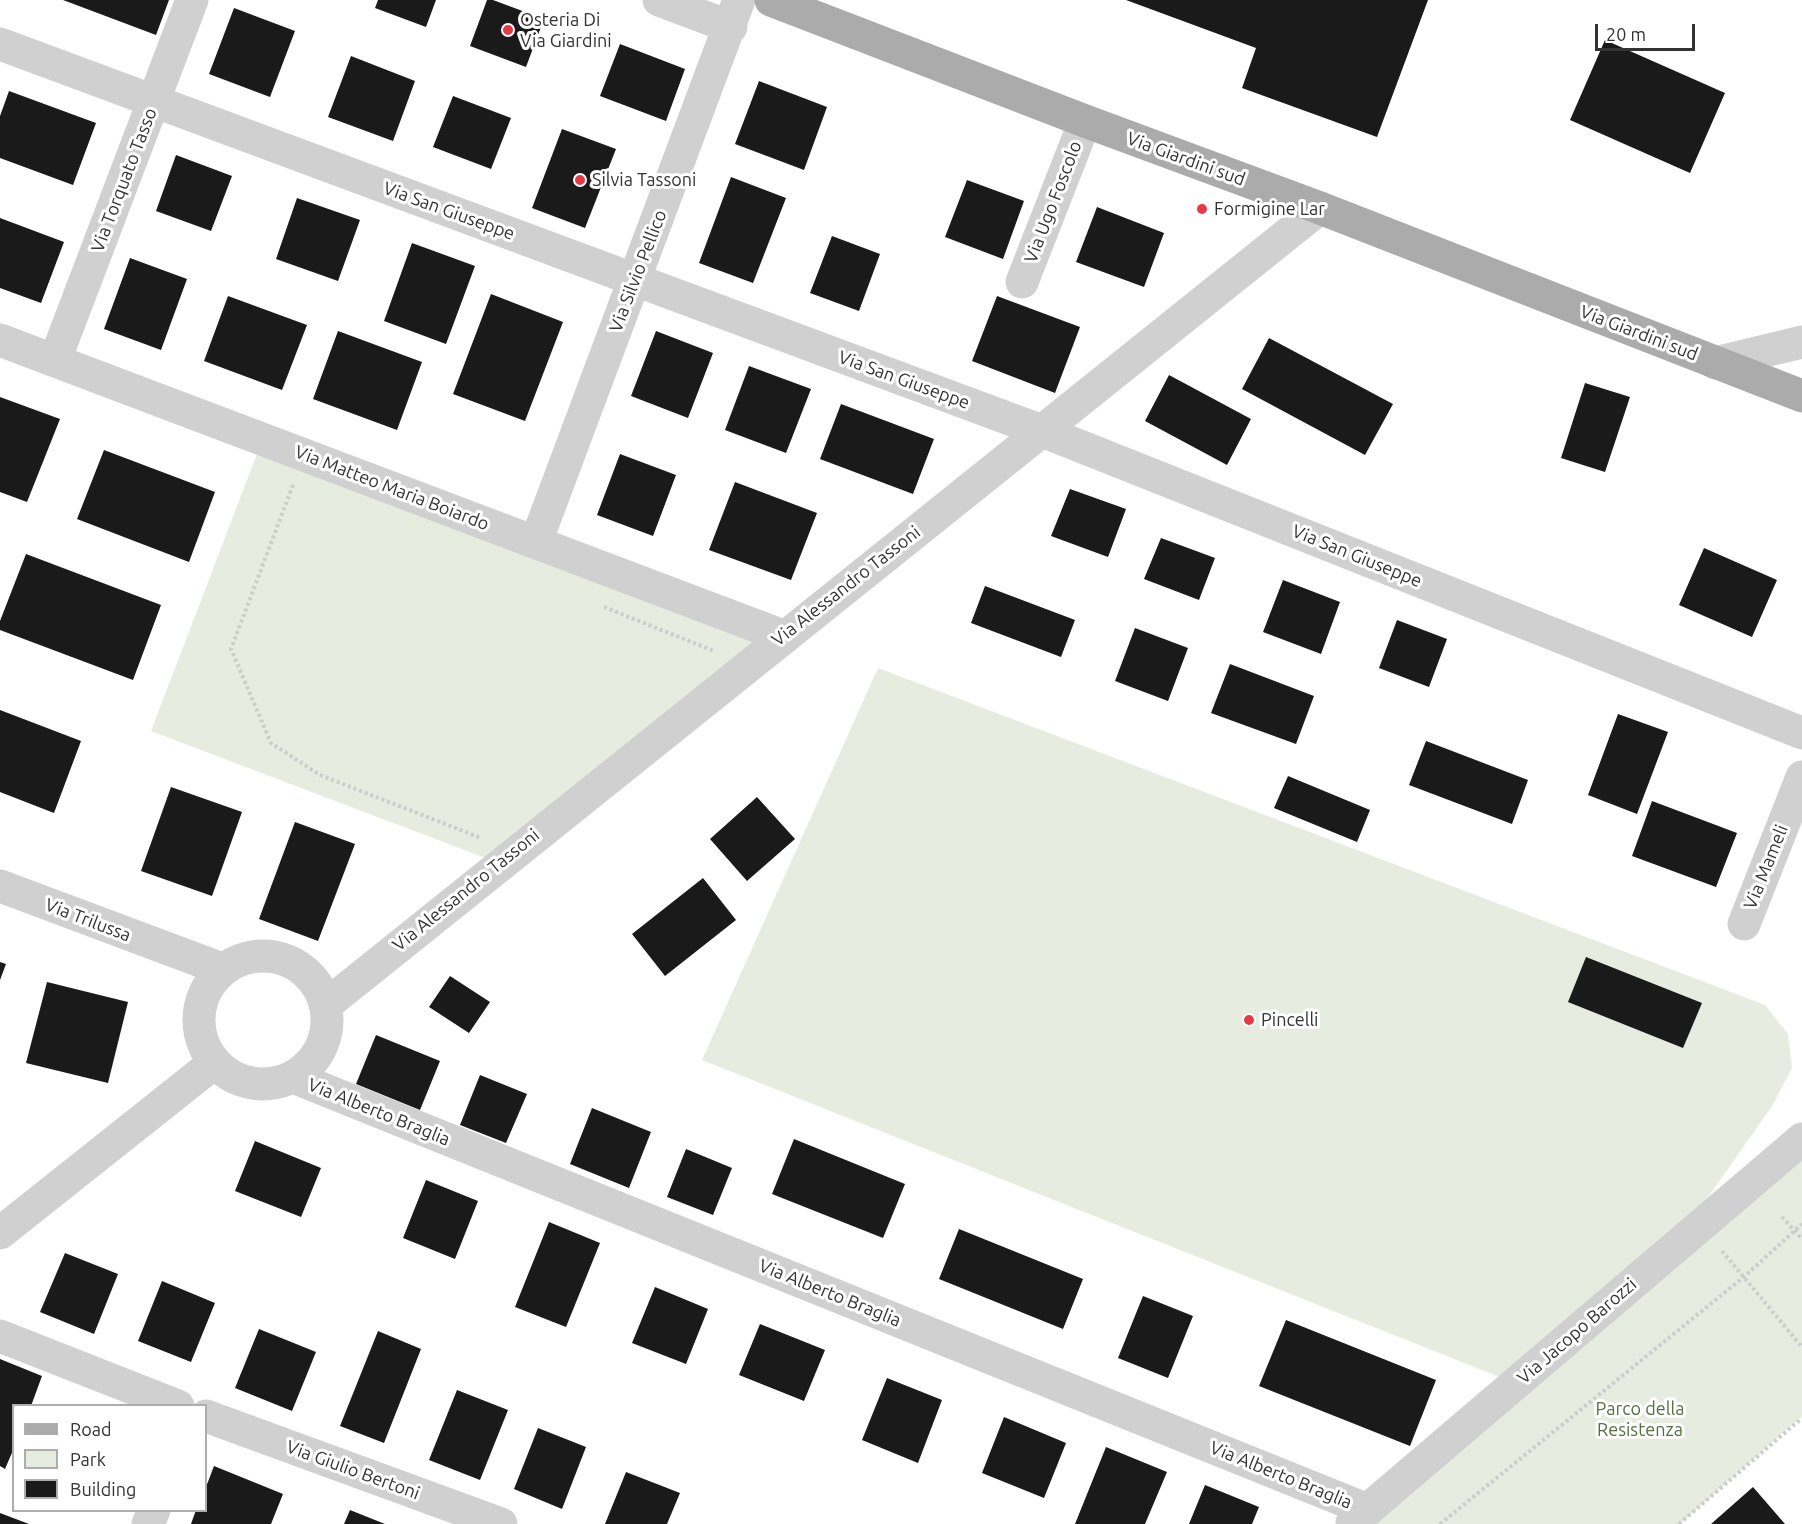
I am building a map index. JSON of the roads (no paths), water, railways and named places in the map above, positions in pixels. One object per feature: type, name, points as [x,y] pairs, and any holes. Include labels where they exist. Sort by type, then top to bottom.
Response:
[{"type":"main road","name":"Via Giardini sud","points":[[771,0],[1085,121],[1320,208],[1802,396]]},
{"type":"street","name":"Via Torquato Tasso","points":[[55,360],[192,0]]},
{"type":"street","points":[[659,0],[735,14]]},
{"type":"street","name":"Via Silvio Pellico","points":[[536,542],[735,14]]},
{"type":"street","name":"Via San Giuseppe","points":[[0,44],[1042,431],[1802,733]]},
{"type":"street","name":"Via Ugo Foscolo","points":[[1022,282],[1085,121]]},
{"type":"street","name":"Via Alessandro Tassoni","points":[[320,993],[372,966],[1320,208]]},
{"type":"street","name":"Via Matteo Maria Boiardo","points":[[0,340],[783,636]]},
{"type":"street","points":[[1715,363],[1802,342]]},
{"type":"street","name":"Via Mameli","points":[[1744,924],[1802,777]]},
{"type":"street","name":"Via Trilussa","points":[[0,886],[176,953],[215,978]]},
{"type":"street","points":[[261,955],[291,962],[300,967],[320,993],[327,1026],[322,1047],[310,1065],[293,1077],[272,1084],[251,1084],[231,1076],[214,1063],[203,1045],[198,1025],[200,1005],[215,978],[240,959],[261,955]]},
{"type":"street","points":[[0,1233],[214,1063]]},
{"type":"street","name":"Via Alberto Braglia","points":[[293,1077],[1360,1517]]},
{"type":"street","name":"Via Jacopo Barozzi","points":[[1360,1517],[1802,1139]]},
{"type":"street","points":[[0,1336],[173,1404]]},
{"type":"street","name":"Via Giulio Bertoni","points":[[207,1416],[501,1524]]},
{"type":"place","name":"Osteria Di Via Giardini","points":[[508,30]]},
{"type":"place","name":"Silvia Tassoni","points":[[580,180]]},
{"type":"place","name":"Formigine Lar","points":[[1202,209]]},
{"type":"place","name":"Pincelli","points":[[1249,1020]]},
{"type":"park label","name":"Parco della Resistenza","points":[[1640,1419]]}]
